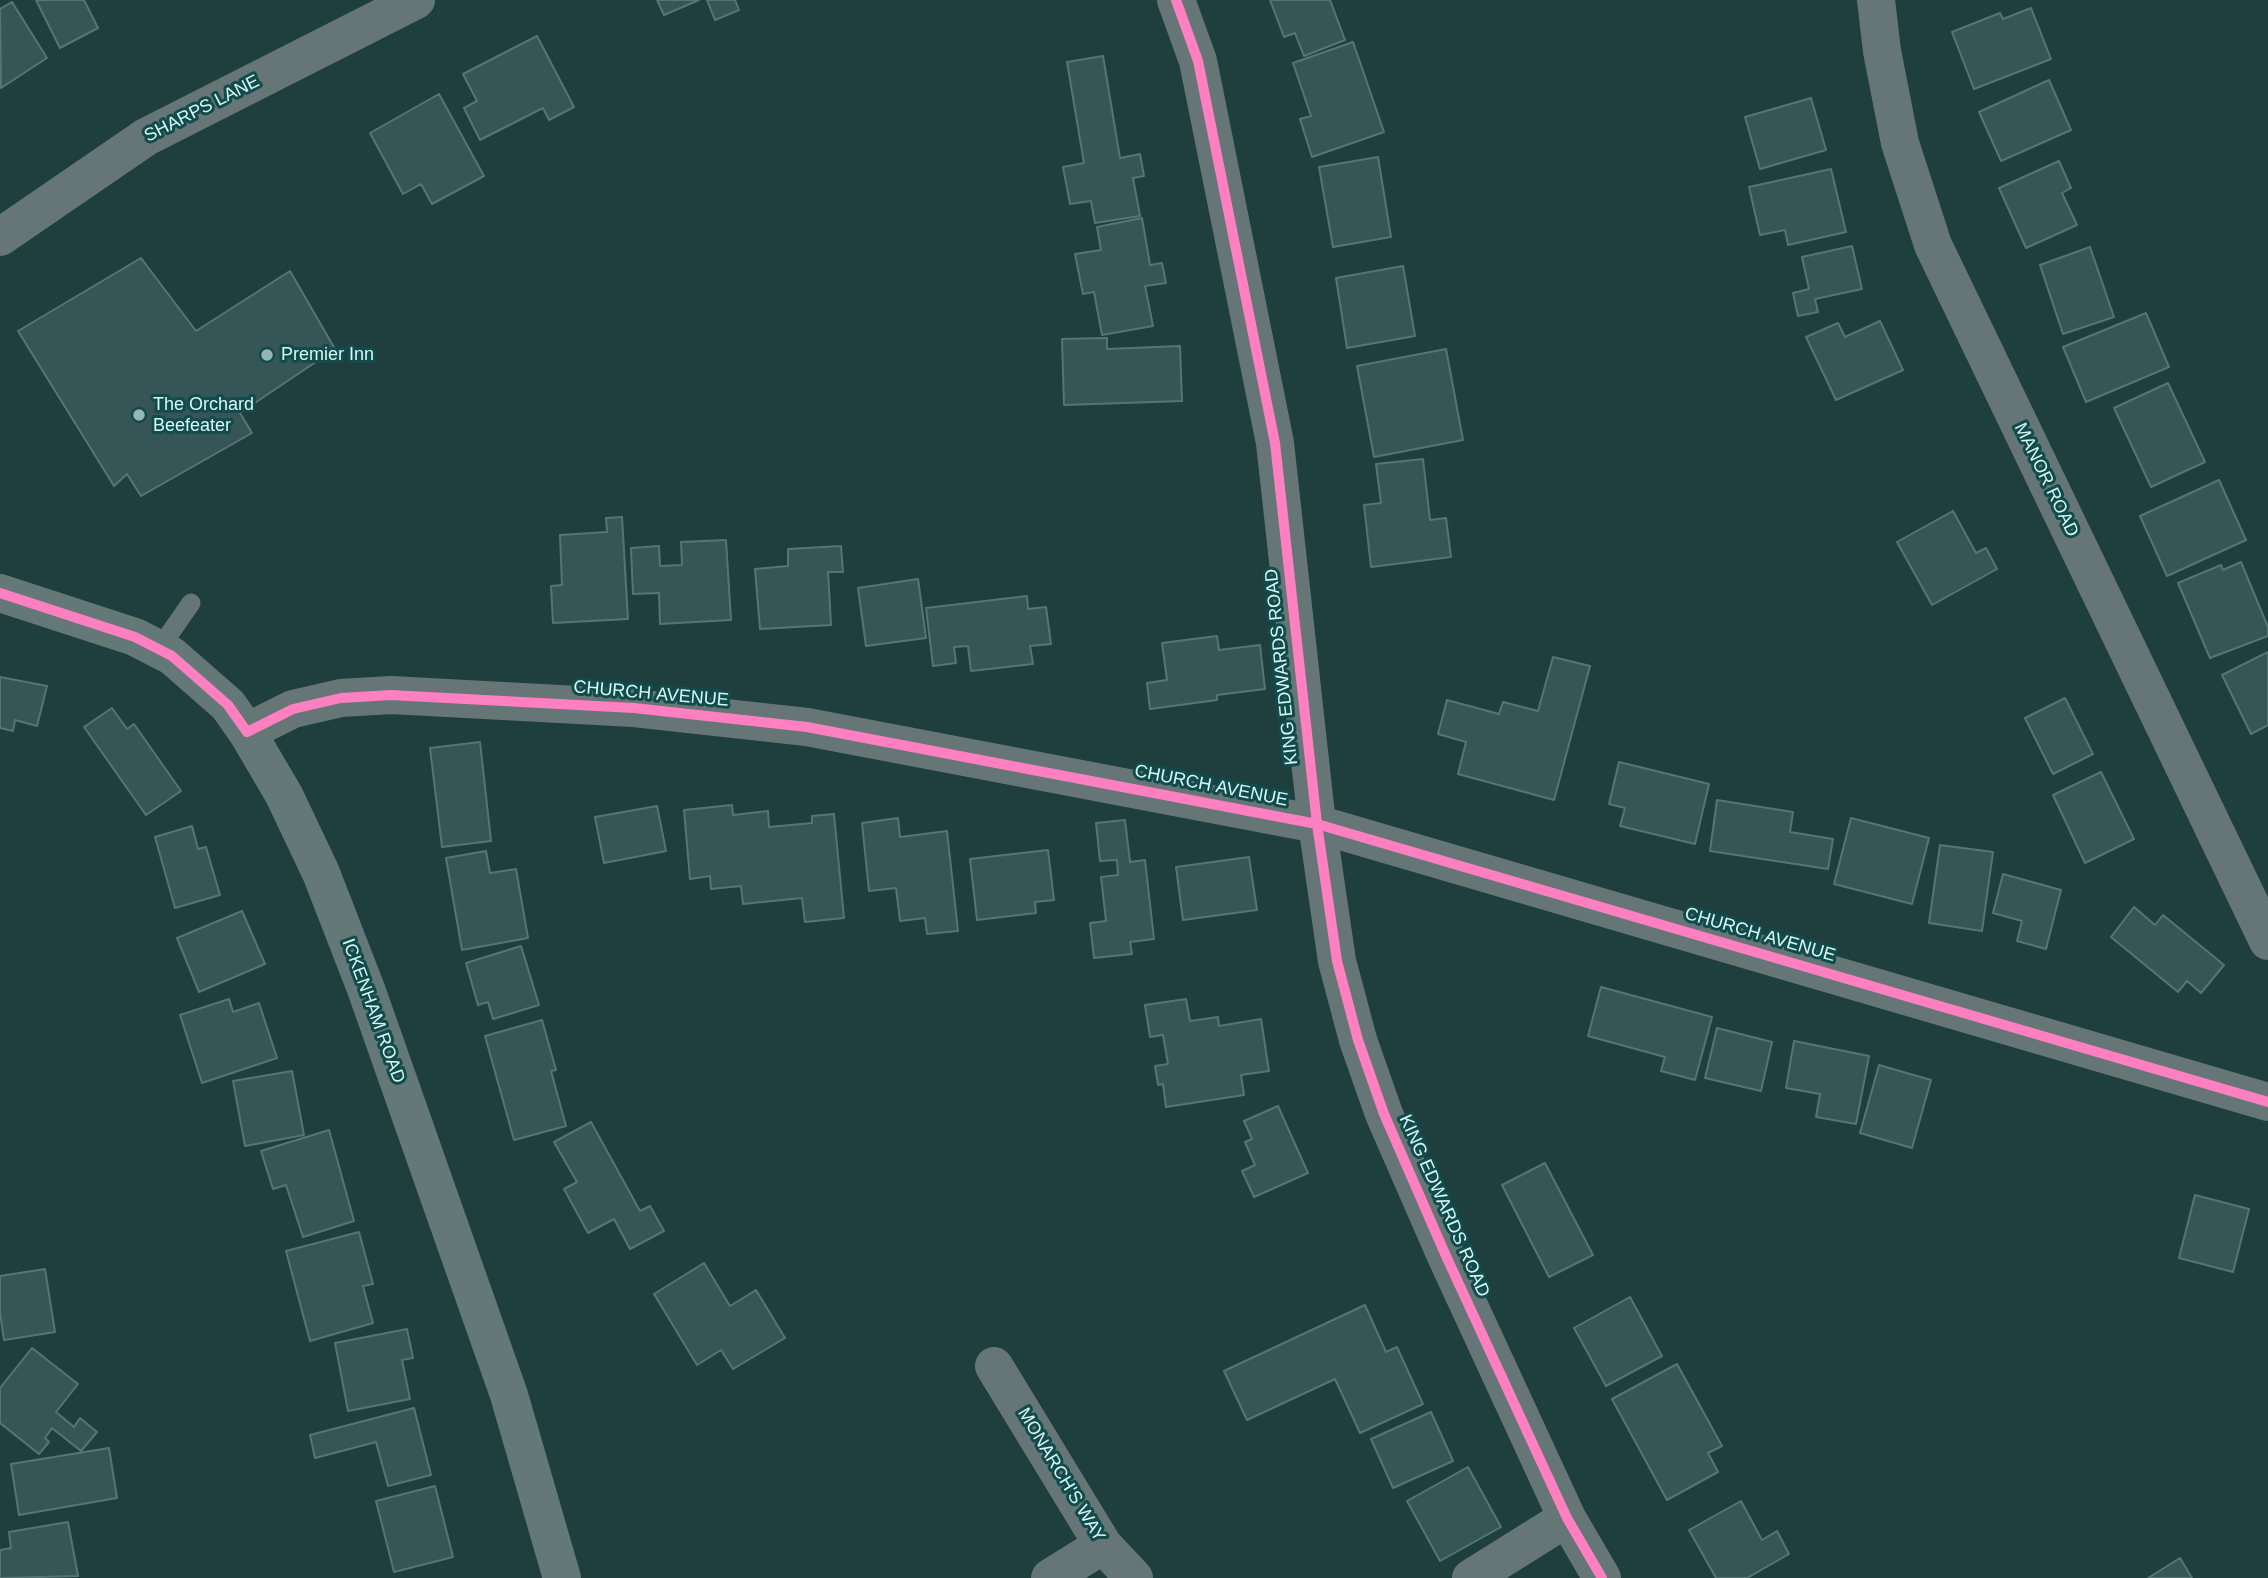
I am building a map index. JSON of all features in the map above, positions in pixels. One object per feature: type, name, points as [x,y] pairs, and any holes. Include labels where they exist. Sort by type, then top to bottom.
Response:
[{"type":"main road","name":"ICKENHAM ROAD","points":[[0,593],[135,637],[159,649],[200,678],[228,705],[284,796],[316,862],[366,989],[509,1395],[562,1578]]},
{"type":"street","name":"SHARPS LANE","points":[[0,237],[146,137],[416,0]]},
{"type":"street","name":"KING EDWARDS ROAD","points":[[1176,0],[1198,61],[1275,443],[1317,824],[1337,961],[1358,1040],[1384,1114],[1446,1256],[1567,1517],[1602,1578]]},
{"type":"street","name":"MANOR ROAD","points":[[1875,0],[1900,143],[1933,245],[2268,941]]},
{"type":"street","name":"CHURCH AVENUE","points":[[247,732],[293,709],[341,698],[391,695],[634,708],[807,727],[1317,824],[2268,1102]]},
{"type":"street","name":"MONARCH'S WAY","points":[[994,1366],[1103,1545],[1134,1578]]},
{"type":"street","points":[[1471,1578],[1567,1517]]},
{"type":"street","points":[[1050,1578],[1103,1545]]},
{"type":"lane","points":[[159,649],[191,603]]},
{"type":"building","points":[[36,0],[84,0],[98,28],[60,48]]},
{"type":"building","points":[[657,0],[699,0],[664,15]]},
{"type":"building","points":[[707,0],[735,0],[739,10],[715,20]]},
{"type":"building","points":[[1270,0],[1330,0],[1345,40],[1304,56],[1295,33],[1284,37]]},
{"type":"building","points":[[12,2],[47,58],[1,88],[0,9]]},
{"type":"building","points":[[2031,8],[2051,59],[1974,89],[1952,32],[2000,13],[2003,19]]},
{"type":"building","points":[[537,36],[574,107],[549,120],[543,108],[480,140],[464,108],[477,101],[463,74]]},
{"type":"building","points":[[1353,42],[1384,132],[1312,157],[1300,119],[1311,116],[1293,63]]},
{"type":"building","points":[[1103,56],[1120,158],[1140,154],[1144,176],[1133,178],[1140,216],[1095,223],[1091,201],[1070,204],[1063,167],[1084,163],[1067,62]]},
{"type":"building","points":[[2049,80],[2071,130],[2001,161],[1979,112]]},
{"type":"building","points":[[439,94],[484,176],[432,204],[421,184],[403,194],[370,133]]},
{"type":"building","points":[[1811,98],[1826,150],[1760,169],[1745,117]]},
{"type":"building","points":[[1378,157],[1391,237],[1333,247],[1319,167]]},
{"type":"building","points":[[2059,161],[2071,188],[2062,193],[2077,225],[2026,248],[1999,188]]},
{"type":"building","points":[[1831,169],[1846,232],[1788,245],[1785,230],[1760,235],[1749,187]]},
{"type":"building","points":[[1142,218],[1150,265],[1162,263],[1166,283],[1145,286],[1153,326],[1102,335],[1094,292],[1083,294],[1075,254],[1101,250],[1097,227]]},
{"type":"building","points":[[1852,246],[1862,289],[1815,299],[1818,312],[1798,316],[1793,293],[1809,289],[1802,257]]},
{"type":"building","points":[[2090,247],[2114,317],[2063,334],[2040,265]]},
{"type":"building","points":[[141,258],[196,331],[290,271],[335,349],[240,413],[252,433],[141,496],[127,474],[114,486],[18,331]]},
{"type":"building","points":[[1403,266],[1415,336],[1347,348],[1336,278]]},
{"type":"building","points":[[2146,313],[2169,367],[2086,402],[2063,347]]},
{"type":"building","points":[[1880,321],[1903,370],[1836,400],[1806,337],[1838,323],[1845,337]]},
{"type":"building","points":[[1107,338],[1107,349],[1180,346],[1182,401],[1064,405],[1062,339]]},
{"type":"building","points":[[1446,349],[1463,440],[1374,457],[1357,366]]},
{"type":"building","points":[[2168,383],[2205,462],[2151,487],[2114,408]]},
{"type":"building","points":[[1423,459],[1430,520],[1446,518],[1451,557],[1371,567],[1364,505],[1381,503],[1376,464]]},
{"type":"building","points":[[2219,480],[2246,540],[2167,576],[2140,516]]},
{"type":"building","points":[[1953,511],[1976,553],[1986,548],[1997,569],[1932,605],[1897,542]]},
{"type":"building","points":[[622,517],[628,619],[553,623],[551,586],[562,585],[560,535],[607,532],[606,518]]},
{"type":"building","points":[[726,540],[731,620],[660,624],[659,593],[633,594],[631,548],[659,546],[660,566],[682,565],[681,542]]},
{"type":"building","points":[[841,546],[843,572],[828,572],[831,625],[760,629],[755,569],[788,566],[788,549]]},
{"type":"building","points":[[2241,562],[2268,627],[2268,636],[2210,658],[2178,583],[2221,565],[2223,570]]},
{"type":"building","points":[[918,579],[926,638],[866,646],[858,588]]},
{"type":"building","points":[[1027,596],[1028,609],[1046,607],[1051,644],[1030,646],[1033,664],[971,671],[968,646],[954,647],[956,663],[933,666],[926,608]]},
{"type":"building","points":[[1217,636],[1219,650],[1260,645],[1265,689],[1217,695],[1217,700],[1150,709],[1147,683],[1167,680],[1162,643]]},
{"type":"building","points":[[2268,652],[2268,725],[2251,734],[2222,675]]},
{"type":"building","points":[[1553,657],[1590,666],[1554,800],[1458,774],[1466,742],[1438,734],[1447,700],[1499,714],[1503,702],[1538,711]]},
{"type":"building","points":[[0,677],[47,686],[37,726],[15,720],[13,731],[0,728]]},
{"type":"building","points":[[2065,698],[2093,754],[2053,774],[2025,718]]},
{"type":"building","points":[[112,708],[127,729],[134,724],[181,791],[146,815],[84,727]]},
{"type":"building","points":[[480,742],[491,841],[442,847],[430,748]]},
{"type":"building","points":[[1619,762],[1709,784],[1695,844],[1620,826],[1625,808],[1609,804]]},
{"type":"building","points":[[2101,772],[2134,839],[2085,863],[2053,795]]},
{"type":"building","points":[[1717,800],[1793,812],[1790,832],[1833,839],[1828,869],[1710,851]]},
{"type":"building","points":[[732,805],[733,815],[768,811],[769,827],[812,823],[812,816],[834,814],[844,918],[805,922],[802,898],[743,904],[741,886],[711,889],[710,876],[690,879],[684,810]]},
{"type":"building","points":[[657,806],[666,851],[604,863],[595,817]]},
{"type":"building","points":[[898,818],[900,837],[947,831],[958,931],[927,934],[925,918],[900,921],[896,888],[869,891],[862,823]]},
{"type":"building","points":[[1851,818],[1929,838],[1912,904],[1834,884]]},
{"type":"building","points":[[1125,820],[1130,862],[1145,860],[1154,939],[1130,942],[1132,954],[1094,958],[1090,923],[1106,921],[1101,877],[1118,875],[1117,860],[1100,861],[1096,823]]},
{"type":"building","points":[[192,826],[198,849],[206,847],[220,895],[175,908],[155,837]]},
{"type":"building","points":[[1940,845],[1993,852],[1982,931],[1929,923]]},
{"type":"building","points":[[1048,850],[1054,900],[1035,902],[1036,913],[977,920],[970,859]]},
{"type":"building","points":[[486,851],[490,873],[516,869],[528,938],[462,950],[446,858]]},
{"type":"building","points":[[1249,857],[1257,910],[1183,920],[1176,867]]},
{"type":"building","points":[[2003,874],[2061,890],[2046,949],[2017,941],[2022,921],[1993,913]]},
{"type":"building","points":[[2134,907],[2155,925],[2163,915],[2224,965],[2201,993],[2187,981],[2178,992],[2111,937]]},
{"type":"building","points":[[242,911],[265,964],[199,992],[177,938]]},
{"type":"building","points":[[521,946],[539,1005],[493,1019],[488,1002],[478,1005],[466,963]]},
{"type":"building","points":[[1601,987],[1712,1017],[1695,1080],[1661,1071],[1665,1057],[1588,1036]]},
{"type":"building","points":[[229,999],[233,1012],[259,1003],[277,1058],[202,1083],[180,1015]]},
{"type":"building","points":[[1186,999],[1190,1021],[1218,1017],[1219,1026],[1261,1019],[1269,1071],[1241,1075],[1244,1095],[1166,1107],[1163,1084],[1158,1085],[1155,1066],[1168,1064],[1163,1035],[1150,1037],[1145,1005]]},
{"type":"building","points":[[542,1020],[556,1070],[551,1071],[566,1126],[514,1140],[485,1036]]},
{"type":"building","points":[[1717,1028],[1772,1042],[1761,1091],[1705,1078]]},
{"type":"building","points":[[1794,1041],[1869,1056],[1856,1124],[1816,1117],[1820,1094],[1786,1088]]},
{"type":"building","points":[[1879,1065],[1931,1080],[1912,1148],[1860,1133]]},
{"type":"building","points":[[292,1071],[304,1135],[245,1146],[233,1081]]},
{"type":"building","points":[[1278,1106],[1308,1173],[1254,1197],[1242,1171],[1255,1165],[1245,1142],[1252,1139],[1244,1121]]},
{"type":"building","points":[[591,1122],[640,1211],[650,1206],[664,1231],[630,1249],[614,1219],[588,1233],[564,1189],[577,1182],[554,1142]]},
{"type":"building","points":[[329,1130],[354,1221],[303,1237],[286,1185],[273,1189],[261,1151]]},
{"type":"building","points":[[1545,1163],[1593,1255],[1549,1277],[1502,1185]]},
{"type":"building","points":[[2195,1195],[2249,1209],[2233,1272],[2179,1258]]},
{"type":"building","points":[[359,1232],[373,1284],[363,1286],[373,1323],[310,1341],[286,1251]]},
{"type":"building","points":[[704,1263],[730,1306],[756,1290],[785,1338],[733,1369],[721,1350],[697,1365],[654,1294]]},
{"type":"building","points":[[45,1269],[55,1332],[4,1340],[0,1313],[0,1276]]},
{"type":"building","points":[[1630,1297],[1662,1356],[1606,1386],[1574,1328]]},
{"type":"building","points":[[1365,1305],[1386,1352],[1397,1347],[1423,1404],[1360,1433],[1335,1379],[1247,1420],[1224,1371]]},
{"type":"building","points":[[407,1329],[413,1358],[402,1360],[410,1399],[348,1411],[335,1343]]},
{"type":"building","points":[[32,1348],[78,1384],[56,1412],[74,1427],[80,1418],[97,1432],[81,1451],[52,1428],[45,1438],[49,1442],[39,1454],[0,1423],[0,1388]]},
{"type":"building","points":[[1677,1364],[1722,1446],[1708,1453],[1718,1472],[1667,1500],[1612,1399]]},
{"type":"building","points":[[414,1408],[431,1475],[388,1486],[376,1442],[315,1458],[310,1435]]},
{"type":"building","points":[[1431,1412],[1453,1461],[1393,1488],[1371,1439]]},
{"type":"building","points":[[109,1448],[117,1498],[19,1515],[11,1464]]},
{"type":"building","points":[[1468,1467],[1501,1527],[1440,1561],[1407,1501]]},
{"type":"building","points":[[435,1486],[453,1557],[394,1572],[376,1501]]},
{"type":"building","points":[[1741,1501],[1762,1540],[1777,1531],[1789,1554],[1747,1578],[1716,1578],[1689,1530]]},
{"type":"building","points":[[68,1522],[78,1576],[0,1578],[0,1550],[11,1548],[9,1532]]},
{"type":"building","points":[[2180,1558],[2192,1578],[2148,1578]]},
{"type":"cycle path","points":[[1176,0],[1198,61],[1275,443],[1317,824],[1337,961],[1358,1040],[1384,1114],[1446,1256],[1567,1518],[1602,1578]]},
{"type":"cycle path","points":[[0,593],[135,637],[172,656],[228,705],[247,732],[293,709],[341,698],[391,695],[634,708],[807,727],[1317,824],[2268,1102]]},
{"type":"place","name":"Premier Inn","points":[[267,355]]},
{"type":"place","name":"The Orchard Beefeater","points":[[139,415]]}]
